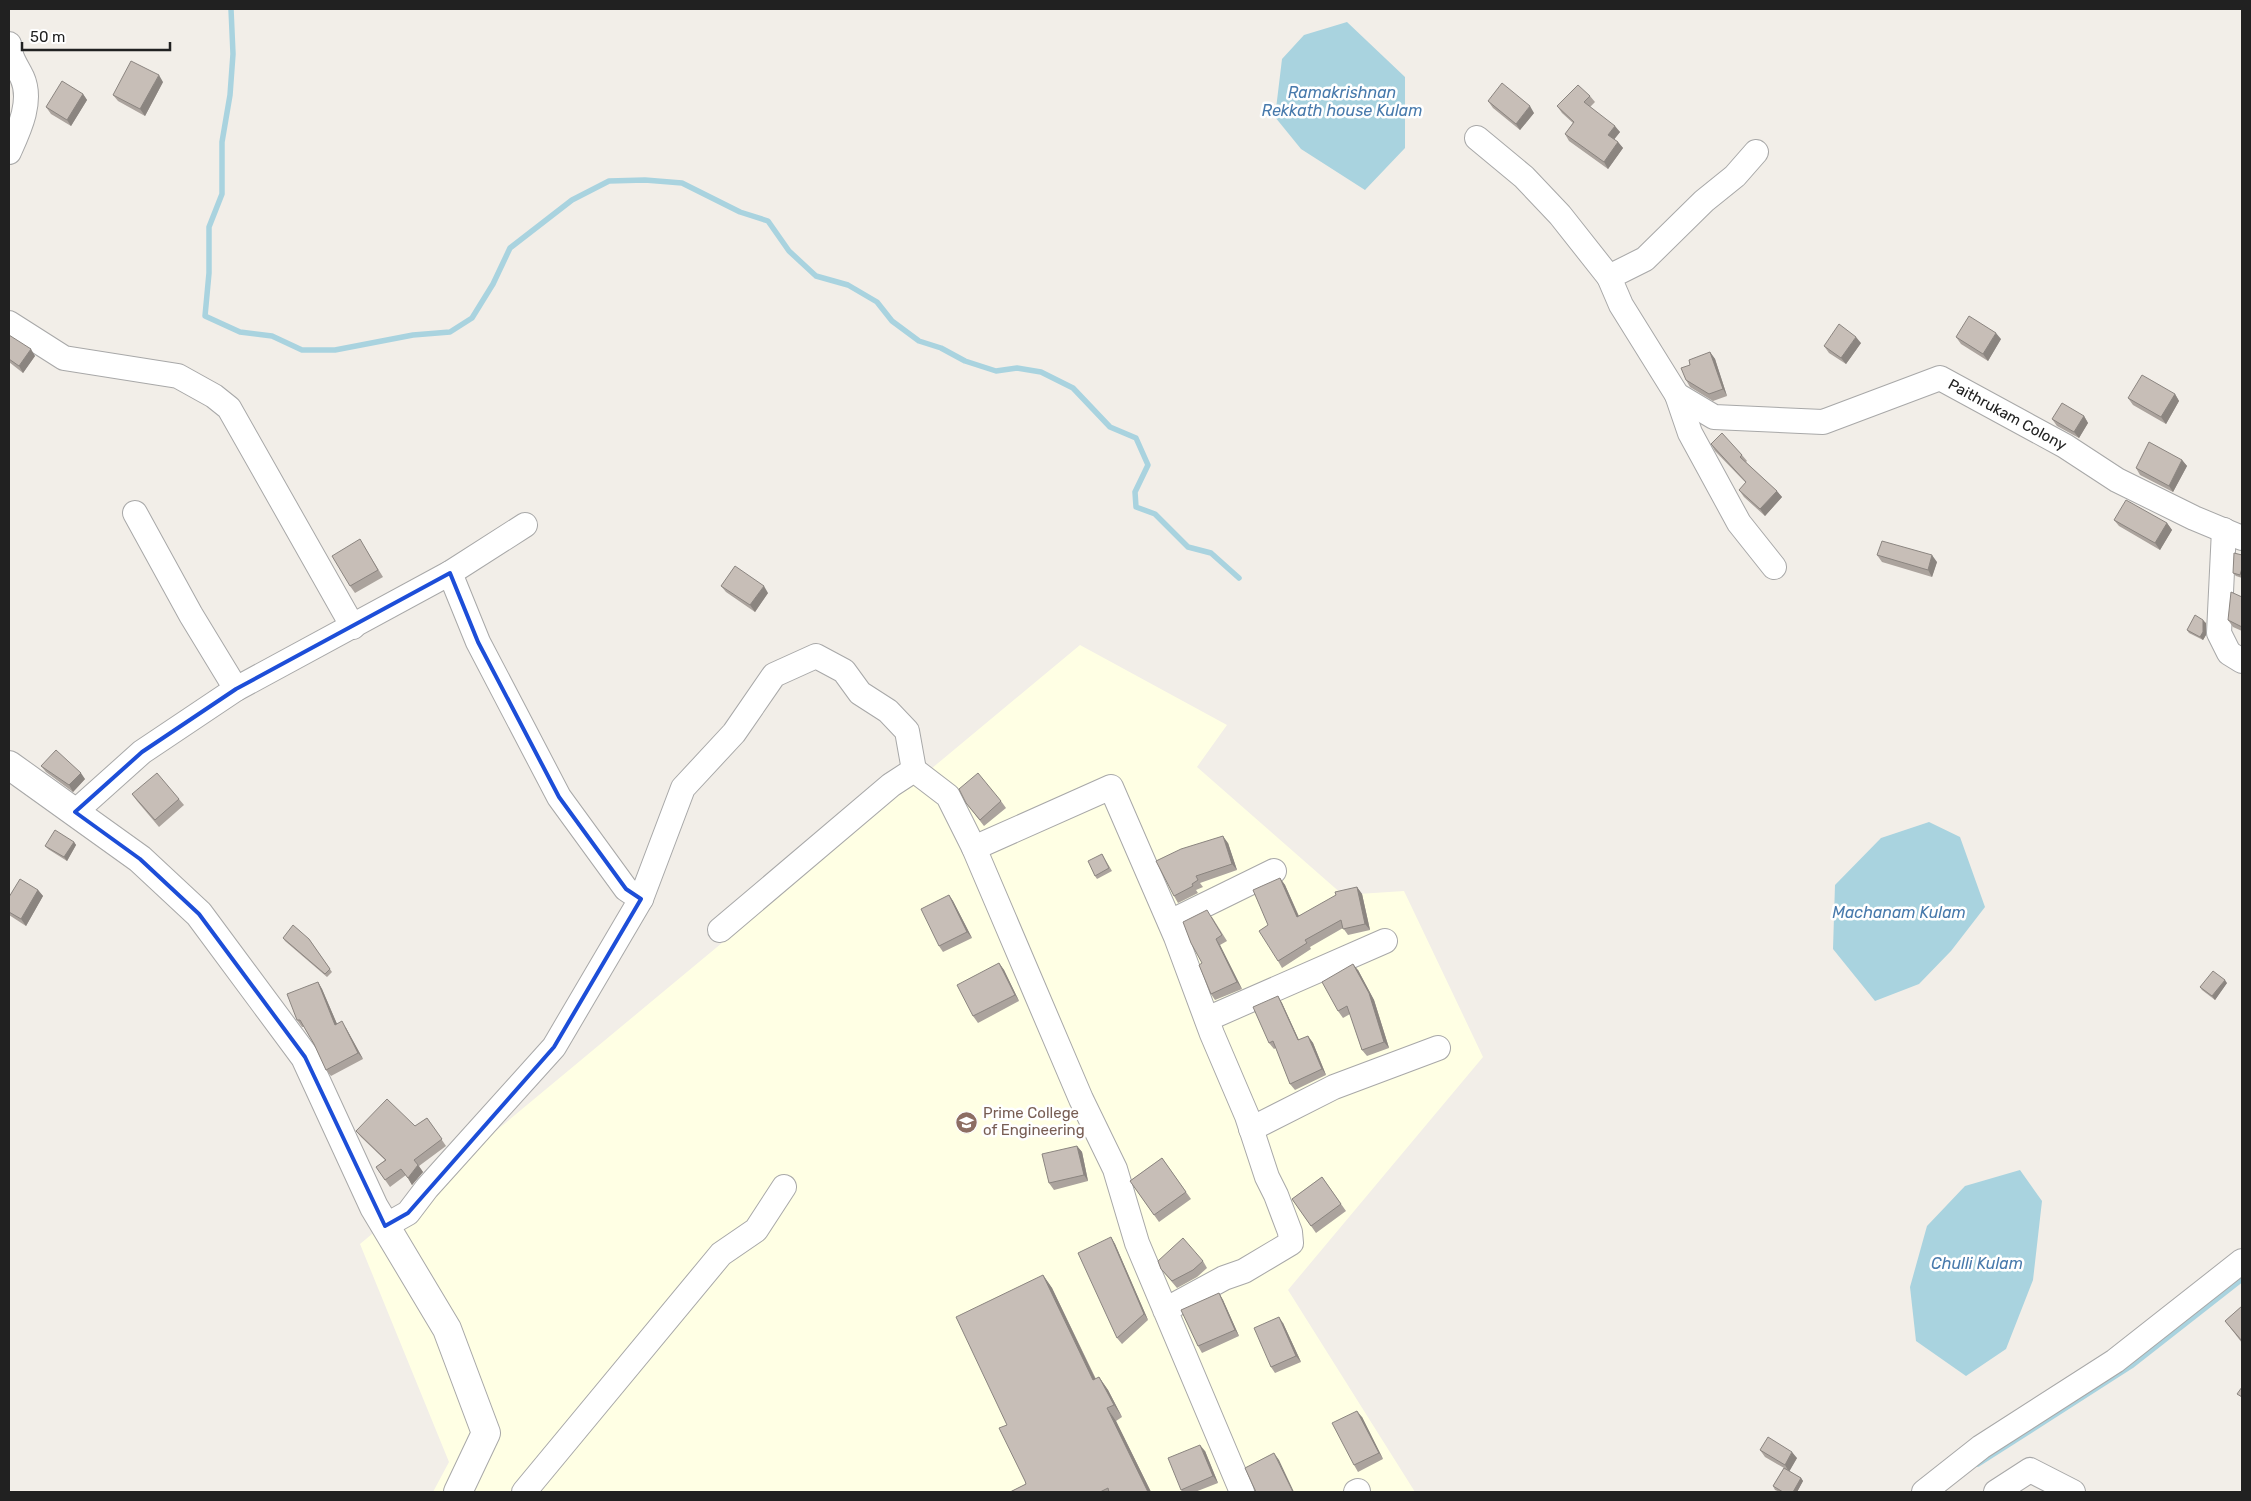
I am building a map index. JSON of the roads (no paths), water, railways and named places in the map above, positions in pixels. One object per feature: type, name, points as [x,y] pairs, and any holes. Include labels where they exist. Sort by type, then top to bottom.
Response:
[{"type":"street","points":[[9,53],[22,78],[26,100],[18,133],[9,152]]},
{"type":"street","name":"Paithrukam Colony","points":[[1476,138],[1524,177],[1560,215],[1609,277],[1621,305],[1677,396],[1714,417],[1824,422],[1940,378],[2066,446],[2117,480],[2233,534]]},
{"type":"street","points":[[1609,277],[1645,259],[1704,201],[1735,176],[1756,152]]},
{"type":"street","points":[[9,323],[64,358],[178,376],[214,396],[229,408],[353,627]]},
{"type":"street","points":[[1677,396],[1690,433],[1739,523],[1774,567]]},
{"type":"street","points":[[1690,433],[1714,417]]},
{"type":"street","points":[[135,513],[191,615],[236,689]]},
{"type":"street","points":[[75,812],[142,752],[236,689],[353,627],[450,572],[525,525]]},
{"type":"street","points":[[2233,534],[2219,633],[2229,653],[2242,662]]},
{"type":"street","points":[[450,572],[478,642],[559,797],[626,890],[642,900]]},
{"type":"street","points":[[385,1226],[408,1213],[427,1188],[554,1048],[642,900],[682,788],[734,733],[774,675],[816,656],[844,671],[860,693],[888,711],[907,731],[914,770],[948,796],[974,848],[1081,1100],[1115,1169],[1137,1243],[1242,1492]]},
{"type":"street","points":[[9,765],[140,859],[199,914],[305,1057],[374,1207],[447,1329],[486,1433],[458,1492]]},
{"type":"street","points":[[720,930],[884,791],[914,770]]},
{"type":"street","points":[[974,848],[1111,787],[1170,922],[1206,1019],[1251,1129],[1267,1177],[1290,1232],[1291,1244],[1244,1271],[1224,1278],[1165,1310]]},
{"type":"street","points":[[1170,922],[1274,871]]},
{"type":"street","points":[[1206,1019],[1385,941]]},
{"type":"street","points":[[1251,1129],[1334,1087],[1438,1048]]},
{"type":"street","points":[[524,1492],[721,1254],[756,1230],[784,1187]]},
{"type":"street","points":[[1924,1492],[1981,1447],[2115,1361],[2242,1261]]},
{"type":"street","points":[[1996,1492],[2030,1470],[2073,1492]]},
{"type":"water","name":"Ramakrishnan Rekkath house Kulam","points":[[1347,22],[1405,77],[1405,148],[1365,190],[1301,149],[1275,117],[1282,59],[1304,35]]},
{"type":"water","name":"Machanam Kulam","points":[[1929,822],[1960,837],[1985,907],[1951,951],[1919,984],[1875,1001],[1833,949],[1835,885],[1881,838]]},
{"type":"water","name":"Chulli Kulam","points":[[2020,1170],[2042,1201],[2033,1280],[2006,1349],[1966,1376],[1916,1341],[1910,1287],[1927,1226],[1965,1186]]},
{"type":"waterway","points":[[231,9],[233,54],[230,95],[222,142],[222,194],[209,227],[209,273],[205,316],[240,332],[272,336],[302,350],[335,350],[413,335],[450,332],[472,318],[493,284],[510,248],[572,200],[609,181],[645,180],[682,183],[740,212],[768,221],[789,251],[816,276],[848,285],[877,302],[892,321],[919,341],[941,348],[965,361],[996,371],[1017,368],[1041,372],[1073,388],[1110,427],[1136,438],[1148,465],[1135,492],[1136,507],[1155,514],[1188,547],[1211,553],[1239,578]]},
{"type":"waterway","points":[[1978,1464],[2131,1366],[2242,1279]]},
{"type":"place","name":"Prime College of Engineering","points":[[967,1122]]}]
